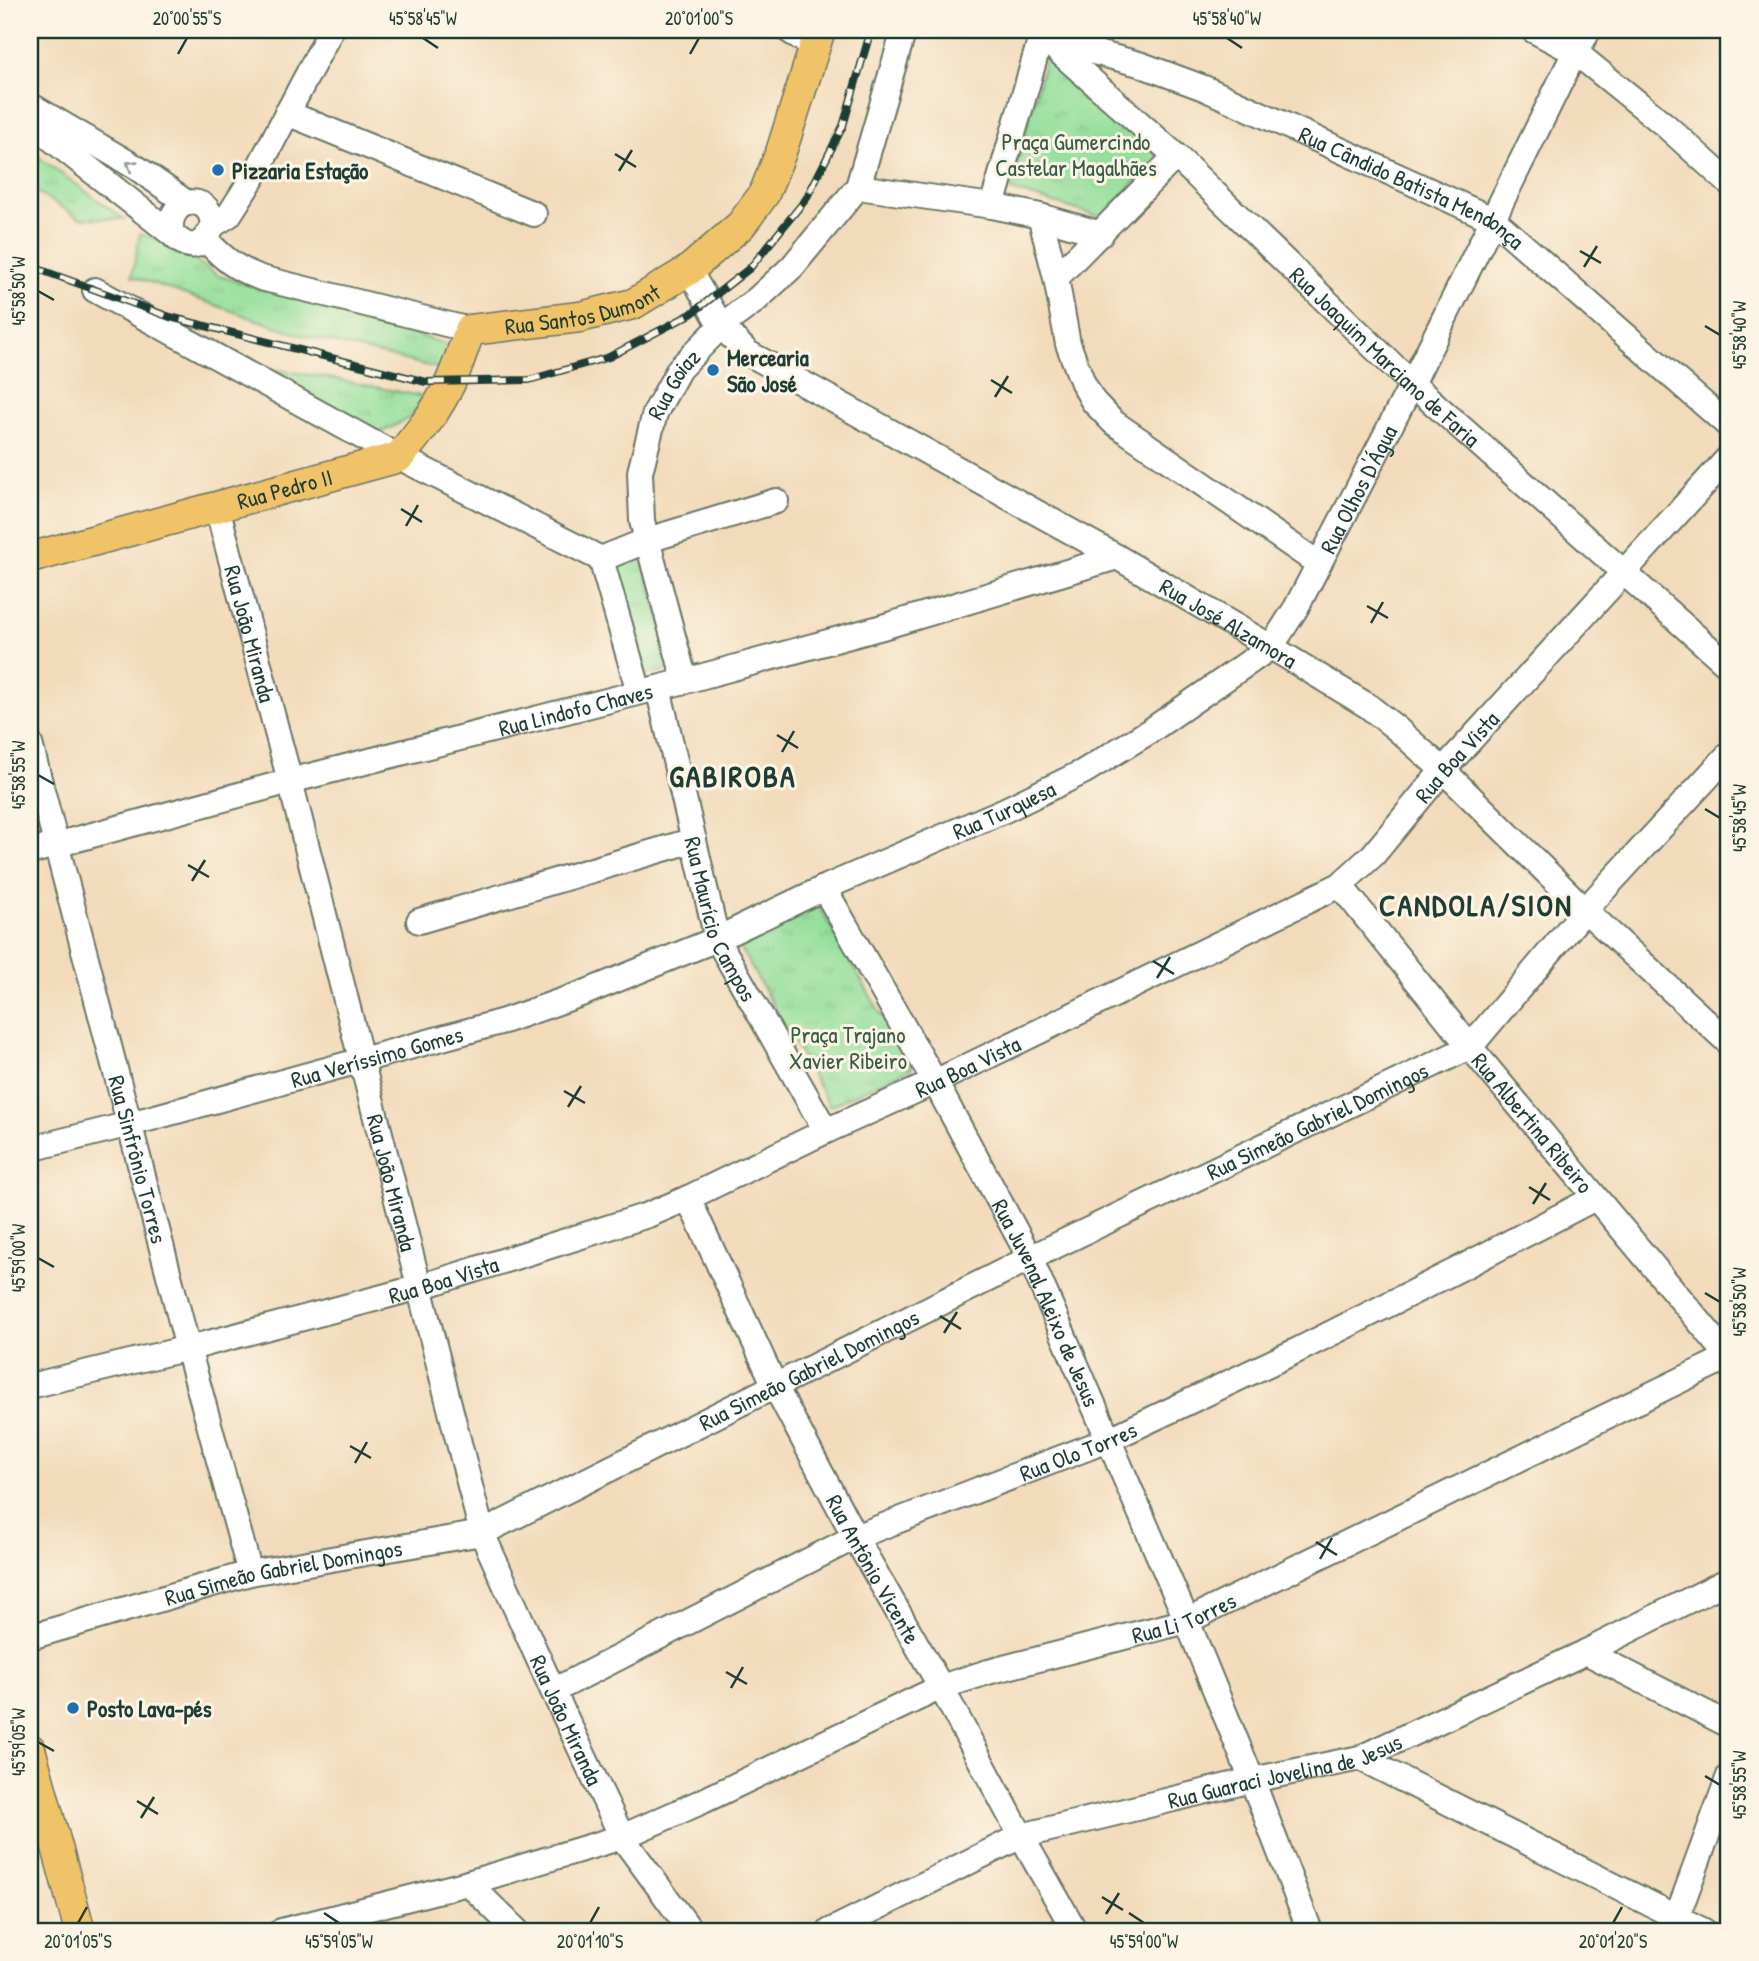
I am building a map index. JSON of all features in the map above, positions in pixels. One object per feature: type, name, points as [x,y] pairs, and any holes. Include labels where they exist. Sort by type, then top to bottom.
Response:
[{"type":"main road","name":"Rua Santos Dumont","points":[[470,330],[580,317],[633,304],[689,270],[741,225],[764,194],[781,152],[818,39]]},
{"type":"main road","points":[[399,457],[441,401],[470,330]]},
{"type":"main road","name":"Rua Pedro II","points":[[30,558],[399,457]]},
{"type":"main road","points":[[30,1749],[34,1780],[80,1931]]},
{"type":"street","points":[[30,122],[182,243],[194,246],[229,215],[238,201],[258,169],[331,30]]},
{"type":"street","points":[[788,30],[818,39]]},
{"type":"street","name":"Rua Goiaz","points":[[685,681],[642,521],[640,472],[655,414],[679,369],[721,326],[792,267],[858,187],[904,30]]},
{"type":"street","points":[[1533,30],[1575,52],[1665,125],[1729,183]]},
{"type":"street","name":"Rua Olhos D'Água","points":[[1271,647],[1320,564],[1412,384],[1575,52],[1589,30]]},
{"type":"street","points":[[992,206],[1043,36]]},
{"type":"street","name":"Rua Joaquim Marciano de Faria","points":[[1043,36],[1176,156],[1412,384],[1729,666]]},
{"type":"street","name":"Rua Cândido Batista Mendonça","points":[[1043,36],[1139,64],[1205,88],[1494,219],[1729,426]]},
{"type":"street","points":[[30,105],[136,168],[187,203]]},
{"type":"street","points":[[287,113],[534,214]]},
{"type":"street","points":[[1056,278],[1176,156]]},
{"type":"street","points":[[858,187],[992,206],[1040,216],[1101,234]]},
{"type":"street","points":[[173,234],[170,225],[172,215],[178,207],[187,203],[200,204],[210,213],[210,232]]},
{"type":"street","points":[[1040,216],[1056,278],[1068,344],[1093,401],[1113,422],[1320,564]]},
{"type":"street","name":"Rua Santos Dumont","points":[[210,232],[223,258],[239,270],[261,278],[470,330]]},
{"type":"street","name":"Rua José Alzamora","points":[[689,270],[721,326],[748,352],[1117,558],[1368,706],[1443,770],[1585,910],[1729,1043]]},
{"type":"street","points":[[95,290],[399,457],[601,559],[648,540],[776,501]]},
{"type":"street","name":"Rua Boa Vista","points":[[30,1386],[188,1348],[419,1287],[648,1214],[688,1198],[934,1082],[1340,885],[1373,855],[1443,770],[1729,457]]},
{"type":"street","name":"Rua João Miranda","points":[[217,507],[290,781],[482,1533],[622,1838],[691,1931]]},
{"type":"street","name":"Rua Lindofo Chaves","points":[[30,852],[290,781],[685,681],[879,628],[1117,558]]},
{"type":"street","name":"Rua Maurício Campos","points":[[601,559],[649,690],[694,840],[717,939],[826,1131]]},
{"type":"street","name":"Rua Turquesa","points":[[717,939],[824,888],[1005,810],[1083,772],[1150,732],[1271,647]]},
{"type":"street","name":"Rua Sinfrônio Torres","points":[[30,744],[188,1348],[250,1573]]},
{"type":"street","name":"Rua Simeão Gabriel Domingos","points":[[30,1637],[250,1573],[482,1533],[1030,1258],[1470,1047],[1585,910],[1729,754]]},
{"type":"street","points":[[419,921],[694,840]]},
{"type":"street","name":"Rua Albertina Ribeiro","points":[[1340,885],[1470,1047],[1729,1357]]},
{"type":"street","name":"Rua Juvenal Aleixo de Jesus","points":[[824,888],[1030,1258],[1187,1621],[1310,1931]]},
{"type":"street","name":"Rua Veríssimo Gomes","points":[[30,1149],[504,1021],[584,993],[717,939]]},
{"type":"street","name":"Rua Antônio Vicente","points":[[688,1198],[775,1386],[855,1537],[1075,1931]]},
{"type":"street","name":"Rua Olo Torres","points":[[553,1691],[855,1537],[1108,1440],[1308,1345],[1595,1198]]},
{"type":"street","name":"Rua Li Torres","points":[[282,1931],[468,1883],[622,1838],[941,1688],[988,1672],[1187,1621],[1729,1357]]},
{"type":"street","name":"Rua Guaraci Jovelina de Jesus","points":[[830,1931],[1021,1836],[1252,1780],[1360,1758],[1586,1652],[1729,1580]]},
{"type":"street","points":[[1586,1652],[1729,1725]]},
{"type":"street","points":[[1360,1758],[1704,1931]]},
{"type":"street","points":[[1677,1917],[1729,1776]]},
{"type":"street","points":[[468,1883],[517,1931]]},
{"type":"green space","name":"Praça Gumercindo Castelar Magalhães","points":[[1047,51],[1160,158],[1101,217],[1011,190]]},
{"type":"green space","points":[[30,151],[124,219],[80,218],[30,188]]},
{"type":"green space","points":[[140,234],[167,242],[219,276],[462,349],[445,370],[298,334],[132,276]]},
{"type":"green space","points":[[240,364],[425,397],[411,417],[369,439]]},
{"type":"green space","points":[[640,551],[674,668],[646,675],[612,561]]},
{"type":"green space","name":"Praça Trajano Xavier Ribeiro","points":[[818,905],[912,1068],[830,1106],[738,944]]},
{"type":"railway","points":[[30,266],[170,317],[426,382],[529,380],[609,357],[691,314],[750,268],[806,199],[843,126],[871,30]]},
{"type":"place","name":"Pizzaria Estação","points":[[218,170]]},
{"type":"place","name":"Mercearia São José","points":[[713,370]]},
{"type":"place","name":"Posto Lava-pés","points":[[73,1708]]},
{"type":"district","name":"GABIROBA","points":[[733,776]]},
{"type":"district","name":"CANDOLA/SION","points":[[1476,905]]}]
